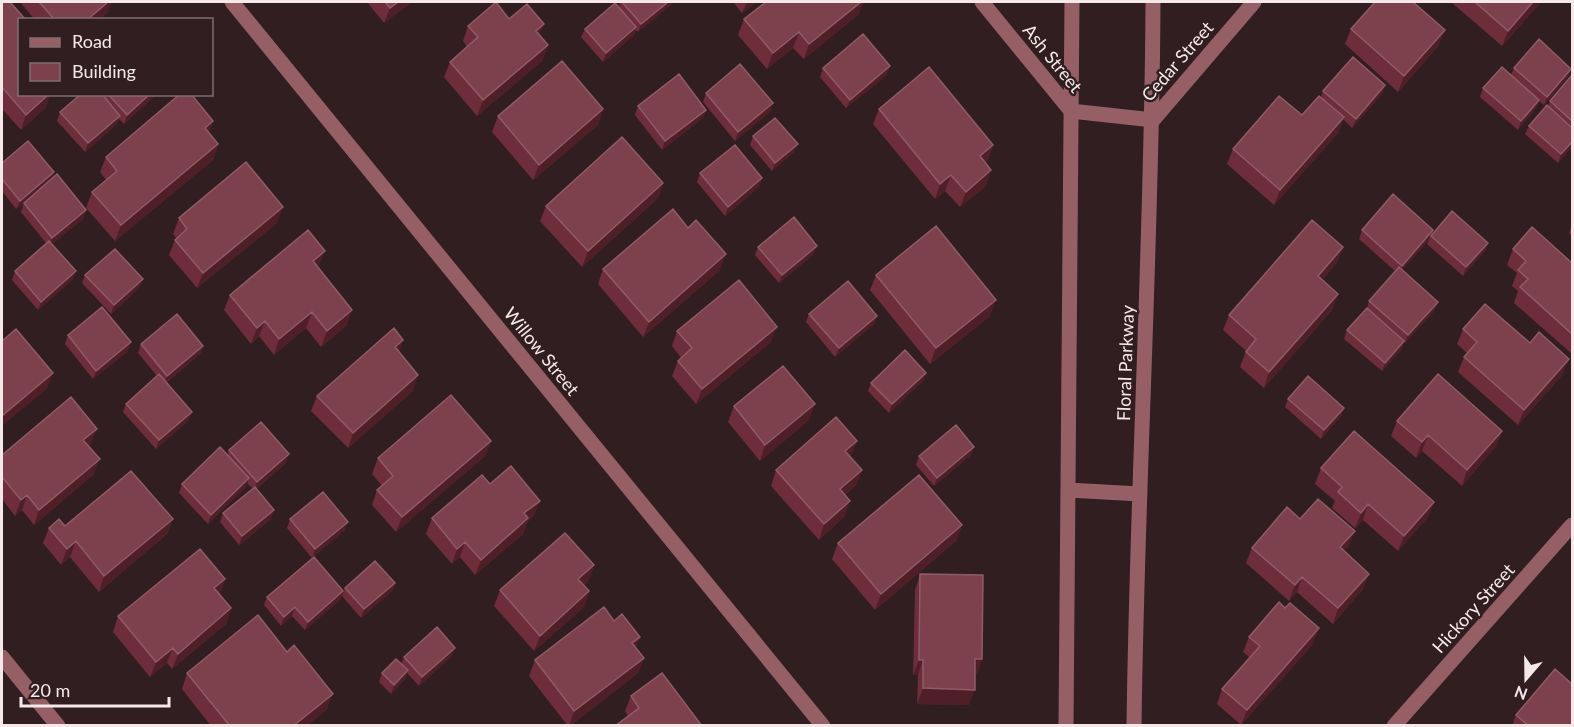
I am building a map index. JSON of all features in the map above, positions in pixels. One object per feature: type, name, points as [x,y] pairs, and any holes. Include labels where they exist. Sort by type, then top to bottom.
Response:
[{"type":"street","name":"Willow Street","points":[[232,2],[823,726]]},
{"type":"street","name":"Ash Street","points":[[982,2],[1071,111]]},
{"type":"street","points":[[1065,726],[1072,2]]},
{"type":"street","name":"Floral Parkway","points":[[1134,726],[1153,120],[1153,2]]},
{"type":"street","name":"Cedar Street","points":[[1153,120],[1254,2]]},
{"type":"street","points":[[1071,111],[1153,120]]},
{"type":"street","points":[[1068,490],[1140,494]]},
{"type":"street","name":"Hickory Street","points":[[1398,721],[1572,525]]},
{"type":"street","points":[[2,657],[58,726]]},
{"type":"building","points":[[2,2],[10,2],[24,18],[18,18],[18,96],[47,96],[26,115],[2,87]]},
{"type":"building","points":[[39,2],[108,2],[89,18],[53,18]]},
{"type":"building","points":[[385,2],[398,2],[390,8]]},
{"type":"building","points":[[496,2],[509,19],[527,4],[544,24],[536,31],[548,45],[483,100],[450,62],[478,37],[468,26]]},
{"type":"building","points":[[622,2],[668,2],[641,24]]},
{"type":"building","points":[[766,2],[861,2],[809,44],[799,32],[773,53],[744,19]]},
{"type":"building","points":[[1375,2],[1413,2],[1445,30],[1404,76],[1351,29]]},
{"type":"building","points":[[1475,2],[1533,2],[1508,31]]},
{"type":"building","points":[[615,3],[636,27],[606,53],[585,29]]},
{"type":"building","points":[[863,34],[890,66],[850,100],[823,68]]},
{"type":"building","points":[[1539,39],[1571,69],[1547,97],[1514,68]]},
{"type":"building","points":[[1353,57],[1385,85],[1356,119],[1323,91]]},
{"type":"building","points":[[562,61],[603,109],[539,165],[498,116]]},
{"type":"building","points":[[740,64],[773,103],[738,132],[706,93]]},
{"type":"building","points":[[929,67],[993,145],[980,156],[991,170],[966,192],[951,175],[940,184],[879,109]]},
{"type":"building","points":[[1502,67],[1539,100],[1521,121],[1483,88]]},
{"type":"building","points":[[679,74],[706,110],[665,141],[638,106]]},
{"type":"building","points":[[1572,75],[1572,121],[1550,101]]},
{"type":"building","points":[[79,96],[104,96],[120,116],[88,143],[60,112]]},
{"type":"building","points":[[110,96],[148,96],[127,115]]},
{"type":"building","points":[[178,96],[193,96],[213,121],[205,128],[218,144],[121,225],[92,192],[117,171],[106,157]]},
{"type":"building","points":[[1279,96],[1302,115],[1319,96],[1344,117],[1280,190],[1233,149]]},
{"type":"building","points":[[1547,105],[1572,128],[1572,142],[1561,154],[1529,126]]},
{"type":"building","points":[[775,118],[798,144],[775,163],[753,136]]},
{"type":"building","points":[[622,137],[663,183],[588,251],[546,206]]},
{"type":"building","points":[[28,141],[54,172],[20,201],[2,179],[2,163]]},
{"type":"building","points":[[735,145],[762,178],[728,207],[700,173]]},
{"type":"building","points":[[246,162],[283,207],[203,273],[175,240],[187,229],[179,218]]},
{"type":"building","points":[[57,174],[86,210],[52,238],[24,203]]},
{"type":"building","points":[[1393,194],[1433,230],[1402,266],[1362,230]]},
{"type":"building","points":[[673,209],[688,228],[696,220],[726,254],[649,322],[603,269]]},
{"type":"building","points":[[1452,211],[1488,243],[1466,267],[1431,236]]},
{"type":"building","points":[[794,217],[817,246],[782,275],[758,247]]},
{"type":"building","points":[[1312,220],[1343,247],[1318,276],[1338,294],[1269,372],[1246,352],[1256,339],[1229,315]]},
{"type":"building","points":[[936,226],[996,300],[936,348],[876,275]]},
{"type":"building","points":[[1532,227],[1572,263],[1572,334],[1520,287],[1528,279],[1518,270],[1526,261],[1513,249]]},
{"type":"building","points":[[308,230],[325,251],[313,261],[352,310],[327,331],[312,312],[279,339],[265,321],[257,328],[230,295]]},
{"type":"building","points":[[49,241],[76,271],[41,302],[15,271]]},
{"type":"building","points":[[115,249],[143,279],[114,305],[85,275]]},
{"type":"building","points":[[1399,267],[1438,302],[1408,335],[1369,301]]},
{"type":"building","points":[[739,280],[777,327],[702,389],[678,361],[692,348],[677,331]]},
{"type":"building","points":[[848,281],[877,316],[839,348],[809,314]]},
{"type":"building","points":[[1485,304],[1530,343],[1539,332],[1569,359],[1524,410],[1464,357],[1477,342],[1463,329]]},
{"type":"building","points":[[102,307],[131,342],[96,371],[68,335]]},
{"type":"building","points":[[1367,308],[1404,341],[1385,363],[1347,330]]},
{"type":"building","points":[[177,314],[203,346],[167,376],[141,344]]},
{"type":"building","points":[[394,328],[403,340],[395,347],[418,375],[353,433],[317,396]]},
{"type":"building","points":[[16,329],[53,373],[2,416],[2,341]]},
{"type":"building","points":[[905,350],[926,373],[892,404],[871,383]]},
{"type":"building","points":[[783,366],[815,404],[765,445],[734,406]]},
{"type":"building","points":[[159,374],[192,412],[159,440],[126,404]]},
{"type":"building","points":[[1438,374],[1502,431],[1467,470],[1428,435],[1422,442],[1397,421]]},
{"type":"building","points":[[1308,376],[1344,408],[1324,430],[1288,399]]},
{"type":"building","points":[[451,395],[491,441],[402,517],[377,490],[393,476],[378,458]]},
{"type":"building","points":[[71,397],[97,429],[83,440],[100,459],[39,510],[27,495],[21,500],[2,477],[2,455]]},
{"type":"building","points":[[836,417],[857,441],[845,451],[862,470],[840,489],[850,501],[824,524],[776,470]]},
{"type":"building","points":[[261,422],[289,454],[257,482],[229,450]]},
{"type":"building","points":[[956,425],[974,447],[937,478],[919,456]]},
{"type":"building","points":[[1354,431],[1434,502],[1404,536],[1368,504],[1361,513],[1338,492],[1342,487],[1321,468]]},
{"type":"building","points":[[220,447],[249,478],[211,515],[182,484]]},
{"type":"building","points":[[511,466],[540,501],[524,513],[528,518],[481,560],[465,542],[457,549],[432,518],[482,475],[490,484]]},
{"type":"building","points":[[131,471],[173,519],[104,576],[76,541],[67,549],[49,528],[59,519],[65,526]]},
{"type":"building","points":[[919,475],[962,525],[881,594],[838,543]]},
{"type":"building","points":[[255,487],[274,510],[242,536],[223,513]]},
{"type":"building","points":[[323,492],[348,522],[315,549],[290,519]]},
{"type":"building","points":[[1318,499],[1355,531],[1340,547],[1369,574],[1338,608],[1302,577],[1295,585],[1252,548],[1287,507],[1300,519]]},
{"type":"building","points":[[565,533],[594,565],[578,579],[589,591],[540,636],[500,590]]},
{"type":"building","points":[[200,549],[225,579],[214,588],[231,608],[178,654],[173,648],[156,662],[118,616]]},
{"type":"building","points":[[314,557],[343,591],[308,622],[295,607],[284,617],[267,597]]},
{"type":"building","points":[[375,561],[395,583],[364,609],[345,588]]},
{"type":"building","points":[[920,574],[983,575],[982,659],[975,659],[975,690],[923,688],[923,660],[919,660]]},
{"type":"building","points":[[1279,602],[1285,608],[1290,603],[1319,628],[1247,710],[1222,689],[1260,646],[1249,637]]},
{"type":"building","points":[[604,607],[614,621],[622,614],[640,637],[632,643],[644,658],[574,711],[535,660]]},
{"type":"building","points":[[258,615],[287,652],[294,645],[333,694],[293,726],[230,726],[187,673]]},
{"type":"building","points":[[437,627],[455,648],[422,677],[404,657]]},
{"type":"building","points":[[396,659],[408,670],[394,685],[382,673]]},
{"type":"building","points":[[1555,669],[1572,684],[1572,726],[1529,726],[1516,715]]},
{"type":"building","points":[[662,673],[702,726],[615,726],[639,708],[631,696]]}]
